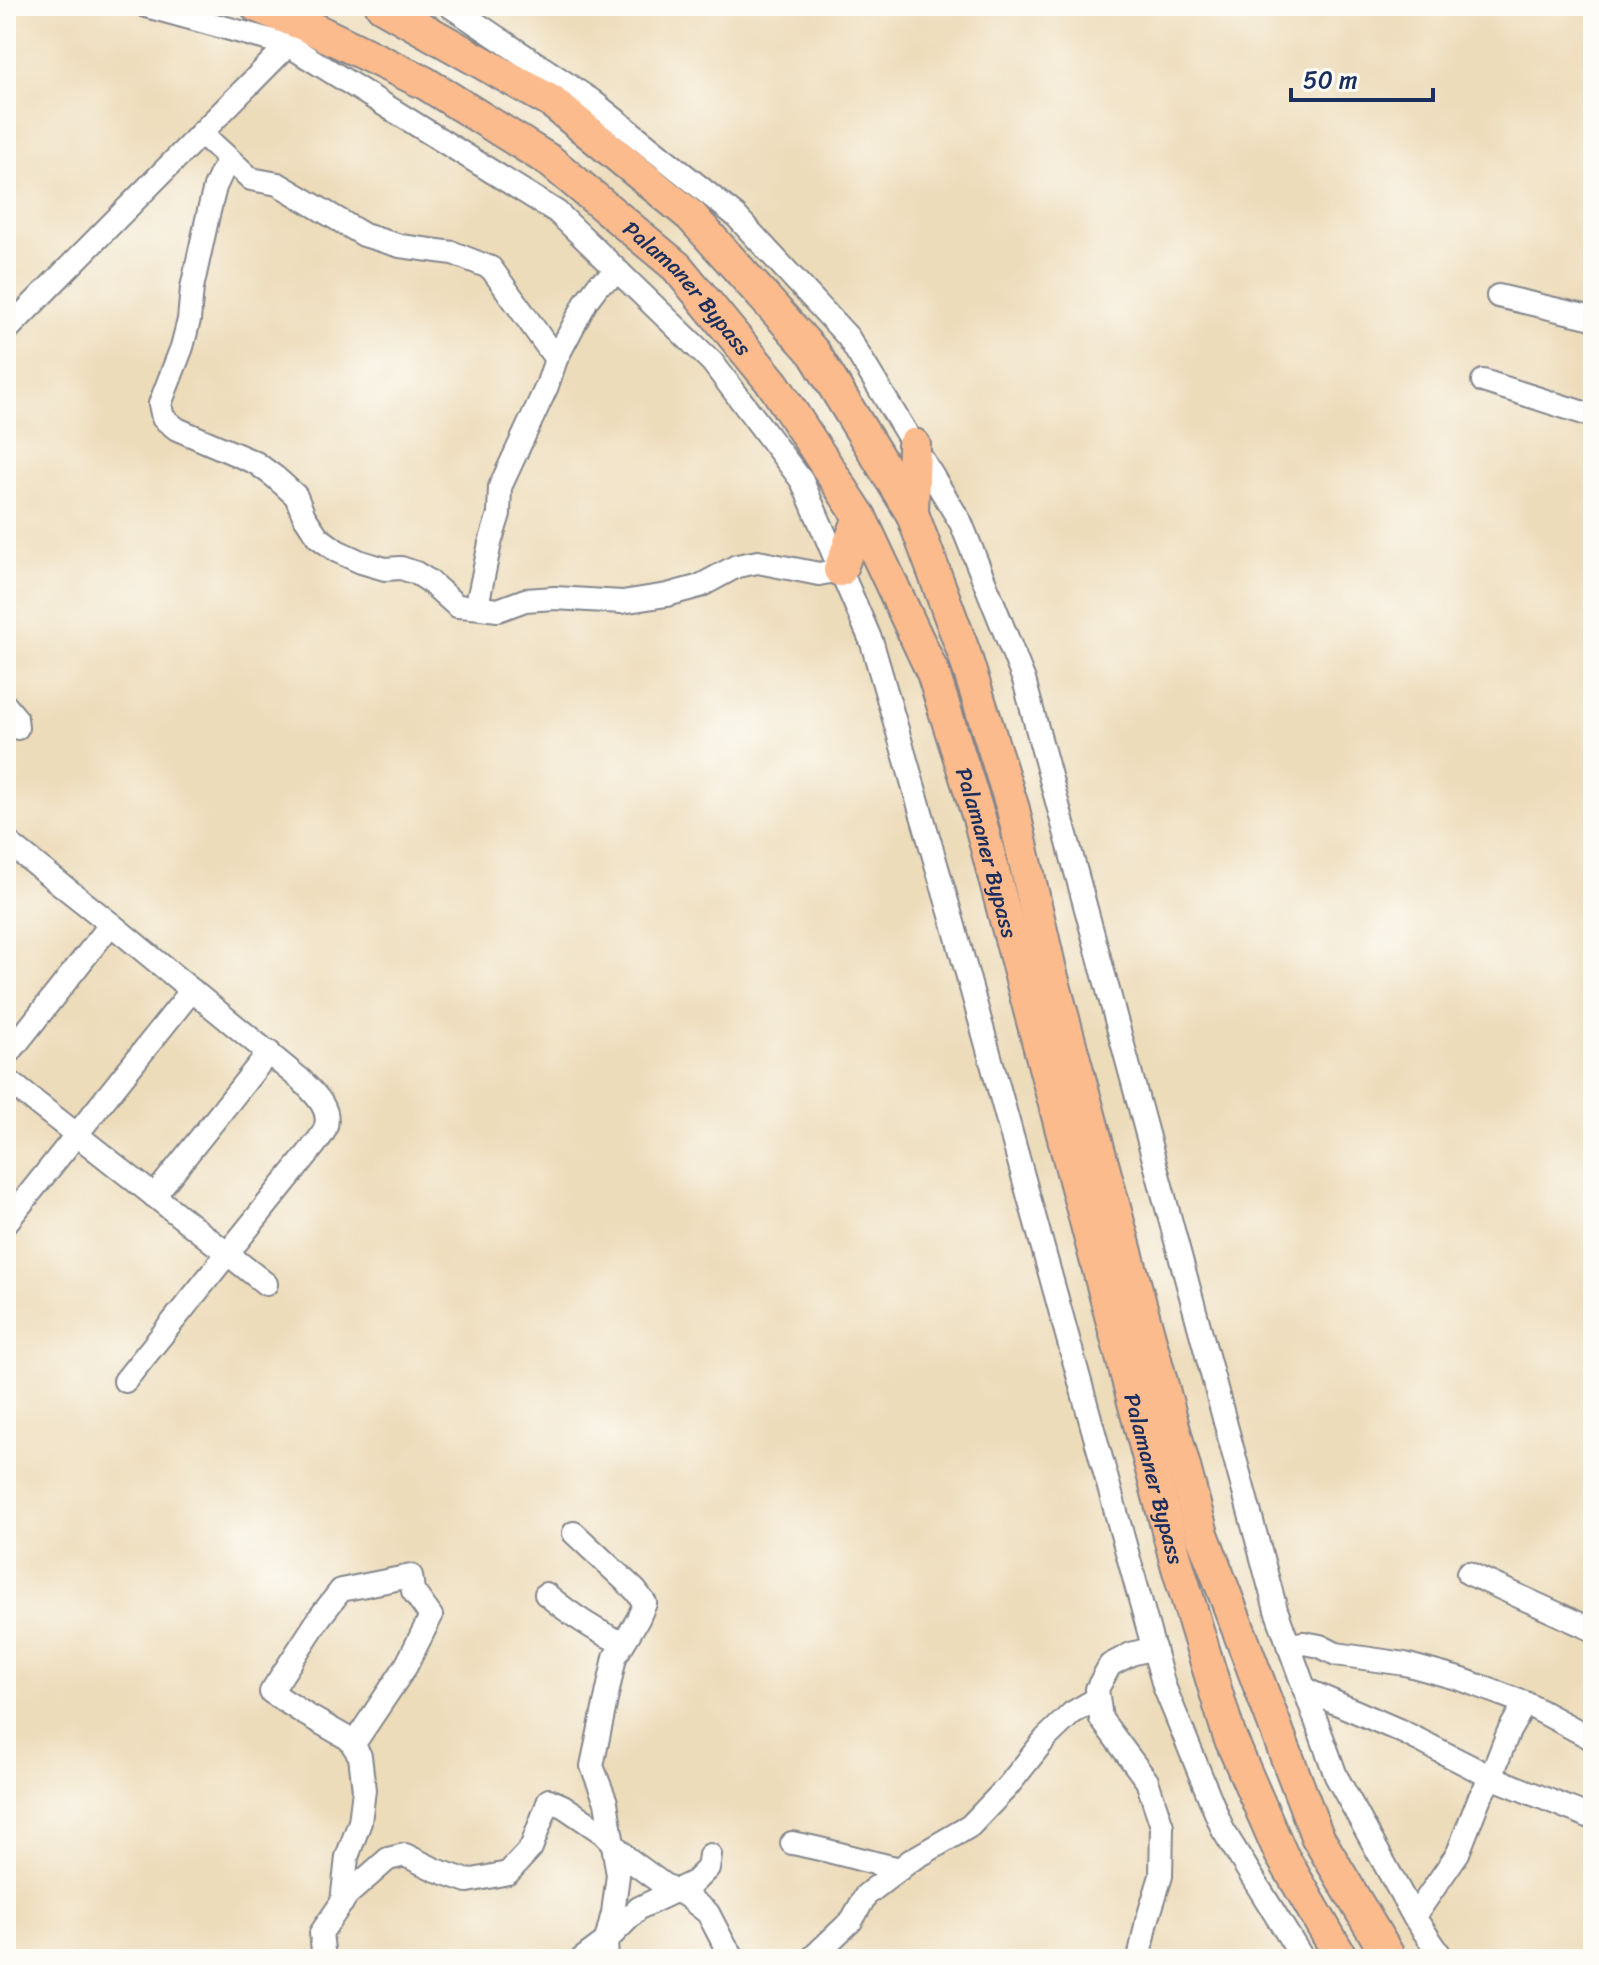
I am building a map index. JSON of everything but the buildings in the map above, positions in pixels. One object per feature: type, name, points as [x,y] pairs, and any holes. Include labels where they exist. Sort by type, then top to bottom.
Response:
[{"type":"highway","name":"Palamaner Bypass","points":[[257,6],[303,24],[437,91],[550,161],[677,267],[774,385],[860,517],[933,673],[979,818],[1177,1564],[1229,1735],[1281,1854],[1342,1959]]},
{"type":"highway","name":"Palamaner Bypass","points":[[382,6],[552,102],[691,216],[814,353],[912,513],[964,653],[1013,809],[1051,974],[1202,1534],[1317,1836],[1390,1959]]},
{"type":"highway","points":[[912,513],[914,445]]},
{"type":"highway","points":[[840,570],[860,517]]},
{"type":"street","points":[[146,6],[288,45],[557,212],[712,362],[802,481],[872,643],[1164,1686],[1223,1830],[1303,1959]]},
{"type":"street","points":[[450,6],[591,100],[736,216],[848,337],[961,523],[1024,680],[1276,1610],[1336,1776],[1414,1917],[1443,1959]]},
{"type":"street","points":[[6,331],[288,45]]},
{"type":"street","points":[[201,133],[251,179],[278,184],[364,235],[400,246],[453,253],[491,268],[556,359]]},
{"type":"street","points":[[228,159],[215,187],[208,215],[182,347],[160,404],[163,418],[177,429],[256,463],[275,477],[296,496],[304,516],[318,537],[337,551],[385,569],[401,568],[416,573],[457,606],[498,610],[525,600],[555,598],[622,602],[652,598],[700,586],[737,566],[758,562],[819,574],[840,570]]},
{"type":"street","points":[[472,607],[479,596],[499,514],[500,487],[547,386],[556,359],[587,300],[599,284],[620,273]]},
{"type":"street","points":[[1498,296],[1593,318]]},
{"type":"street","points":[[1483,381],[1593,416]]},
{"type":"street","points":[[6,706],[16,718],[17,728]]},
{"type":"street","points":[[6,841],[269,1052],[318,1097],[326,1111],[326,1129],[125,1381]]},
{"type":"street","points":[[6,1057],[111,924]]},
{"type":"street","points":[[6,1223],[192,990]]},
{"type":"street","points":[[154,1196],[269,1052]]},
{"type":"street","points":[[6,1079],[266,1284]]},
{"type":"street","points":[[574,1533],[645,1603],[615,1657],[592,1766],[606,1802],[618,1875],[607,1950]]},
{"type":"street","points":[[1468,1573],[1593,1630]]},
{"type":"street","points":[[342,1903],[347,1857],[360,1822],[364,1790],[360,1756],[349,1739],[271,1692],[341,1590],[411,1576],[413,1591],[431,1616],[406,1666],[353,1745]]},
{"type":"street","points":[[546,1594],[585,1623],[623,1643]]},
{"type":"street","points":[[1288,1645],[1304,1643],[1320,1646],[1336,1654],[1405,1664],[1463,1680],[1525,1703],[1593,1739]]},
{"type":"street","points":[[1139,1959],[1161,1876],[1162,1826],[1147,1781],[1101,1719],[1097,1689],[1110,1665],[1131,1654],[1154,1648]]},
{"type":"street","points":[[1304,1689],[1403,1732],[1491,1777],[1593,1818]]},
{"type":"street","points":[[811,1959],[852,1920],[866,1895],[910,1861],[970,1826],[1008,1786],[1046,1738],[1072,1713],[1098,1698]]},
{"type":"street","points":[[1414,1917],[1458,1853],[1508,1733],[1525,1703]]},
{"type":"street","points":[[324,1959],[321,1933],[347,1895],[388,1859],[405,1855],[468,1881],[508,1873],[531,1848],[549,1800],[603,1833],[627,1858],[708,1913],[735,1959]]},
{"type":"street","points":[[792,1843],[900,1869]]},
{"type":"street","points":[[582,1959],[607,1950],[639,1908],[694,1882],[708,1868],[710,1855]]}]
